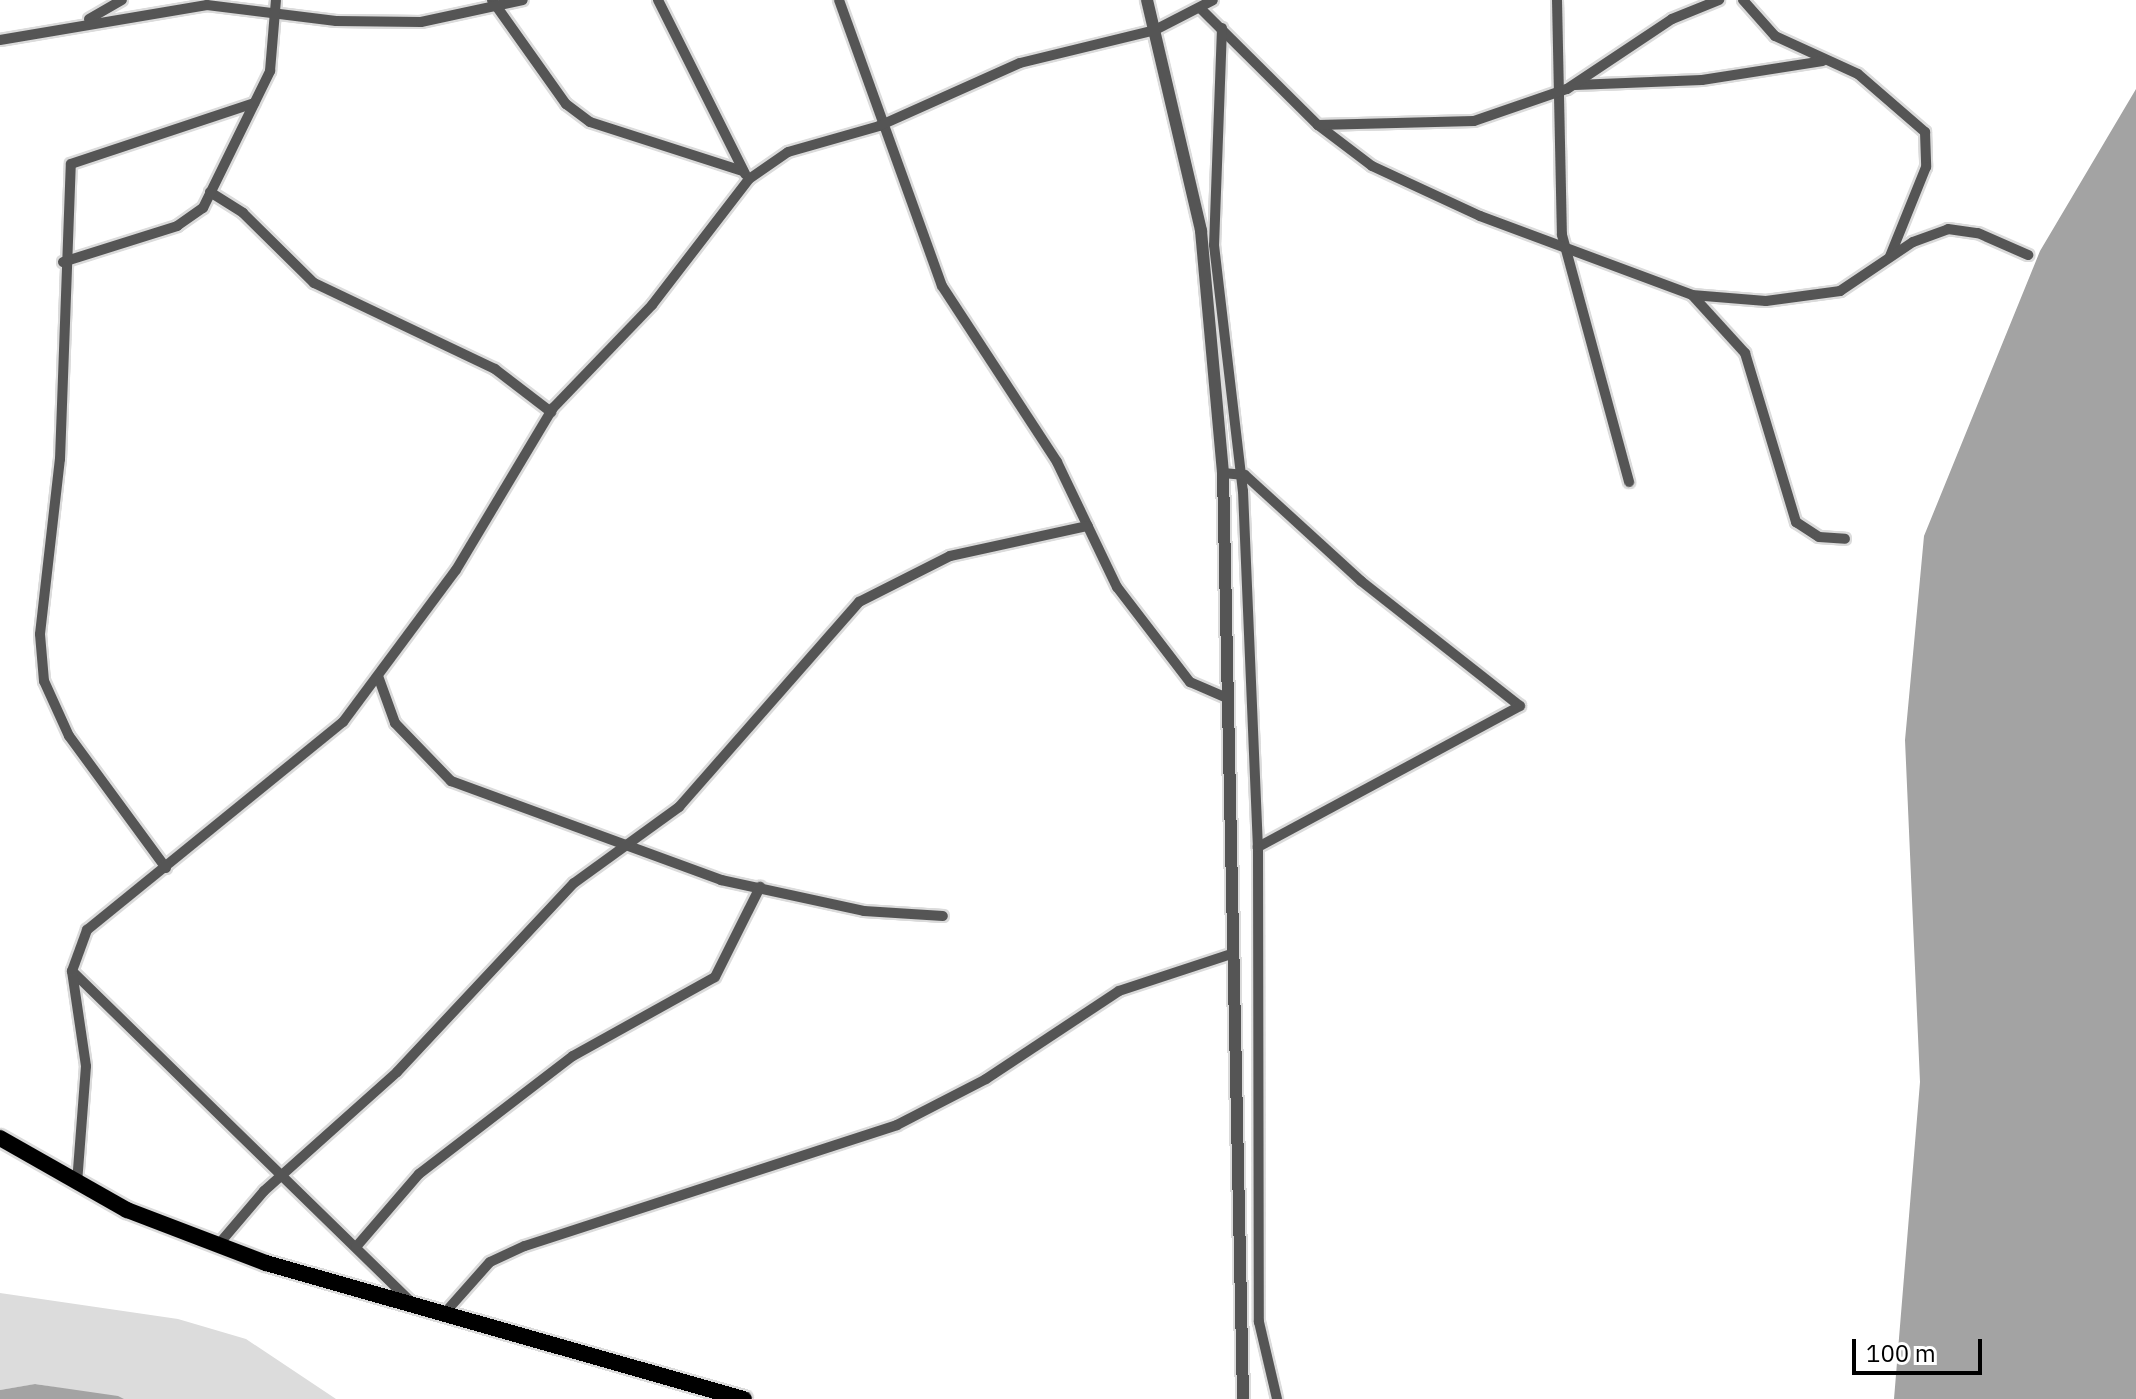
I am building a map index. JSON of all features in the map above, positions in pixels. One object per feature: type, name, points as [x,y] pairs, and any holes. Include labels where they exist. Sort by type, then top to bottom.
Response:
[{"type":"main road","points":[[0,1138],[77,1183],[218,1245],[418,1309],[744,1399]]},
{"type":"street","points":[[77,25],[122,0]]},
{"type":"street","points":[[0,40],[207,5],[275,5],[407,22],[523,0]]},
{"type":"street","points":[[658,0],[746,175]]},
{"type":"street","points":[[839,0],[879,126],[942,286],[1057,462],[1117,587],[1173,661],[1207,693],[1227,698]]},
{"type":"street","points":[[1147,0],[1201,231],[1223,473],[1243,1399]]},
{"type":"street","points":[[77,1183],[86,1066],[72,971],[87,930],[320,745],[378,676],[479,536],[551,412],[652,305],[746,175],[788,152],[879,126],[1020,63],[1155,30],[1213,0]]},
{"type":"street","points":[[1557,0],[1565,249],[1629,482]]},
{"type":"street","points":[[1318,125],[1452,126],[1559,93],[1672,19],[1719,0]]},
{"type":"street","points":[[1743,0],[1775,36],[1872,84],[1925,132],[1926,167],[1888,261]]},
{"type":"street","points":[[495,3],[566,104],[590,122],[746,175]]},
{"type":"street","points":[[63,262],[177,226],[203,208],[270,71],[275,5]]},
{"type":"street","points":[[1200,8],[1318,125],[1393,179],[1565,249],[1692,295],[1766,301],[1851,288],[1888,261],[1948,229],[1978,233],[2028,255]]},
{"type":"street","points":[[1222,28],[1215,257],[1241,473],[1258,847],[1259,1322],[1277,1399]]},
{"type":"street","points":[[1575,85],[1702,80],[1826,60]]},
{"type":"street","points":[[166,868],[69,736],[44,681],[40,634],[60,459],[63,262],[71,164],[254,103]]},
{"type":"street","points":[[210,192],[243,213],[314,283],[495,369],[551,412]]},
{"type":"street","points":[[1692,295],[1745,353],[1796,522],[1819,537],[1845,539]]},
{"type":"street","points":[[1223,473],[1241,473],[1361,581],[1520,706],[1258,847]]},
{"type":"street","points":[[218,1245],[283,1176],[397,1072],[574,883],[632,842],[731,754],[859,602],[950,556],[1088,526]]},
{"type":"street","points":[[378,676],[395,723],[451,781],[632,842],[721,880],[864,911],[943,916]]},
{"type":"street","points":[[356,1247],[419,1174],[573,1056],[715,977],[760,887]]},
{"type":"street","points":[[442,1316],[490,1262],[525,1246],[897,1125],[986,1079],[1119,991],[1231,954]]},
{"type":"street","points":[[72,971],[418,1309]]},
{"type":"shaded area","points":[[2136,89],[2136,1399],[1894,1399],[1920,1082],[1905,740],[1924,536],[2040,251]]},
{"type":"shaded area","points":[[0,1293],[178,1319],[246,1339],[336,1399],[124,1399],[36,1384],[0,1390]]},
{"type":"shaded area","points":[[35,1384],[124,1399],[0,1399],[0,1390]]}]
